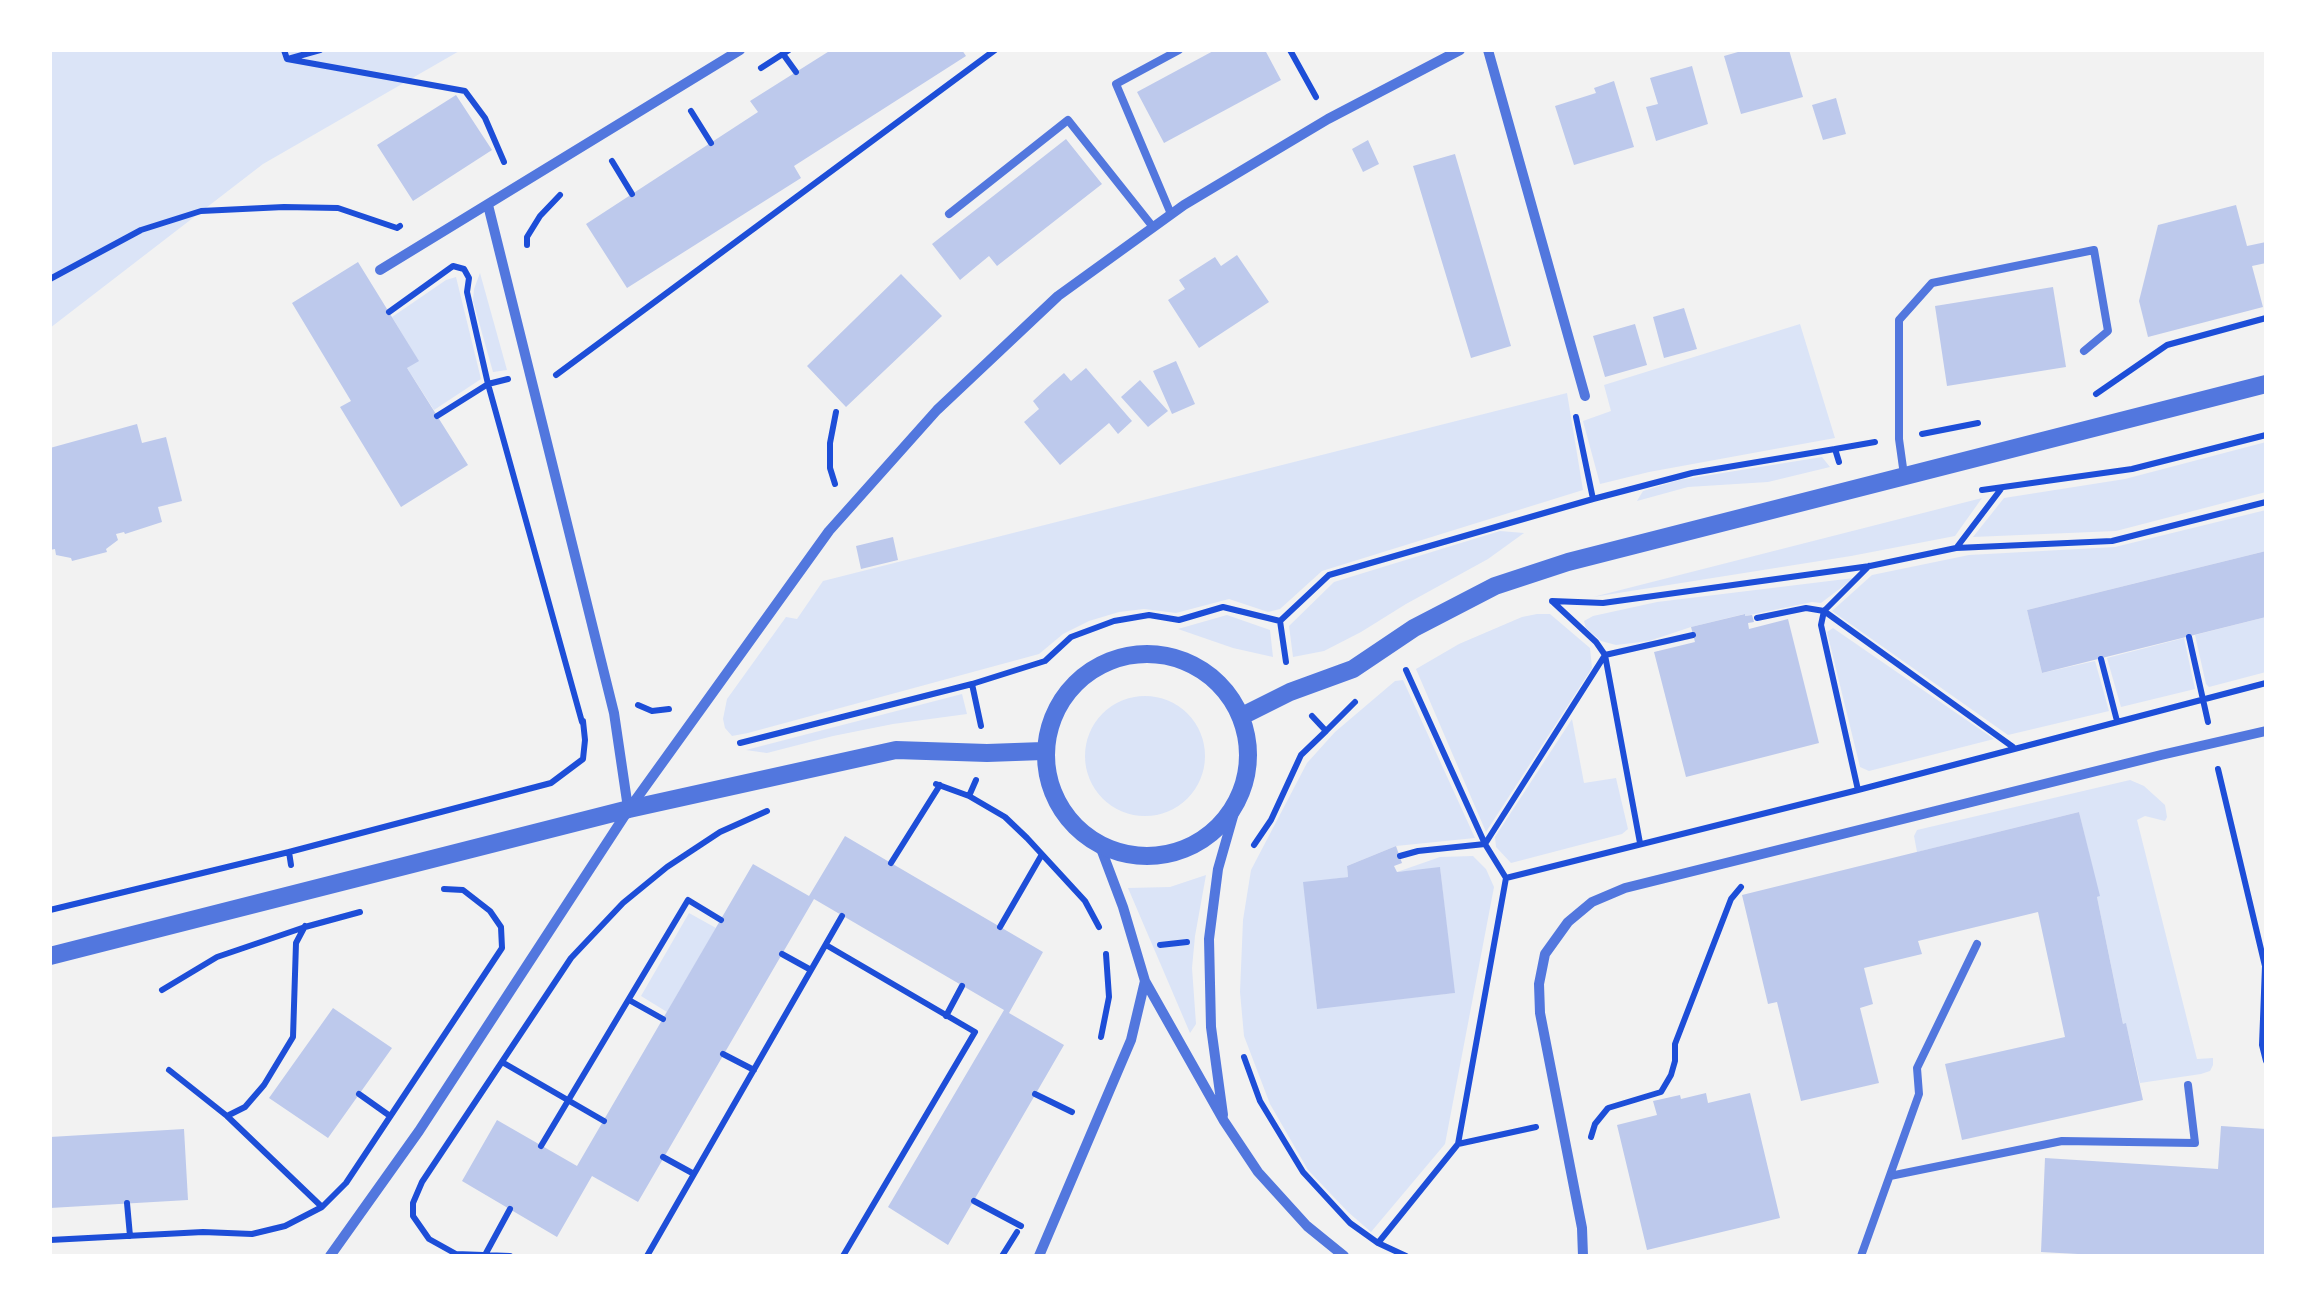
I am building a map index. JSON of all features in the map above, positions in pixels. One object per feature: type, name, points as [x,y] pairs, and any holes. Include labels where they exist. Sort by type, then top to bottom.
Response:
[{"type":"street","points":[[380,270],[740,50]]},
{"type":"street","points":[[330,1256],[419,1131],[628,809],[829,531],[938,410],[1058,296],[1171,214],[1328,119],[1460,50]]},
{"type":"street","points":[[1488,50],[1585,396]]},
{"type":"street","points":[[488,205],[614,712],[628,809]]},
{"type":"street","points":[[1242,716],[1290,692],[1353,669],[1414,628],[1496,586],[1568,562],[2266,384]]},
{"type":"street","points":[[1224,1121],[1211,1028],[1209,939],[1218,869],[1247,777],[1249,746],[1242,716],[1224,688],[1198,666],[1167,655],[1133,654],[1101,664],[1074,684],[1055,712],[1043,751],[1047,775],[1057,803],[1076,828],[1100,846],[1130,856],[1160,857],[1190,848],[1216,830],[1236,806]]},
{"type":"street","points":[[1583,1256],[1582,1228],[1540,1013],[1539,984],[1545,954],[1568,922],[1592,902],[1625,888],[2266,731]]},
{"type":"street","points":[[50,956],[628,809],[896,750],[1043,751]]},
{"type":"street","points":[[1100,846],[1144,981],[1224,1121],[1258,1172],[1306,1226],[1344,1256]]},
{"type":"street","points":[[1038,1256],[1131,1040],[1144,981]]},
{"type":"lane","points":[[1171,214],[1116,84],[1179,50]]},
{"type":"lane","points":[[949,214],[1068,120],[1154,227]]},
{"type":"lane","points":[[1904,475],[1899,439],[1899,320],[1932,282],[2094,250],[2108,331],[2084,352]]},
{"type":"lane","points":[[1862,1256],[1920,1094],[1917,1068],[1977,944]]},
{"type":"lane","points":[[1890,1176],[2062,1141],[2195,1143],[2188,1085]]},
{"type":"path","points":[[284,50],[287,59]]},
{"type":"path","points":[[287,59],[320,50]]},
{"type":"path","points":[[550,357],[555,376],[995,50]]},
{"type":"path","points":[[1290,50],[1328,119]]},
{"type":"path","points":[[753,73],[786,52],[796,72]]},
{"type":"path","points":[[287,59],[465,91],[485,118],[504,162],[489,172]]},
{"type":"path","points":[[676,121],[692,111],[711,143]]},
{"type":"path","points":[[612,161],[632,194]]},
{"type":"path","points":[[526,256],[527,236],[557,196],[568,188]]},
{"type":"path","points":[[50,279],[142,230],[201,211],[284,206],[338,208],[397,228],[412,218]]},
{"type":"path","points":[[50,910],[551,783],[583,758],[586,740],[582,722],[488,384],[466,292],[469,278],[464,269],[453,266],[389,312]]},
{"type":"path","points":[[2085,402],[2167,345],[2266,318]]},
{"type":"path","points":[[438,416],[488,384],[528,374]]},
{"type":"path","points":[[1585,396],[1574,406],[1592,500]]},
{"type":"path","points":[[836,412],[830,468],[835,484],[852,504]]},
{"type":"path","points":[[1835,449],[1992,420]]},
{"type":"path","points":[[1956,548],[2001,489]]},
{"type":"path","points":[[1552,601],[1603,603],[1870,566],[1956,548],[2112,541],[2266,502]]},
{"type":"path","points":[[1858,790],[1821,626],[1824,611],[1870,566]]},
{"type":"path","points":[[1540,604],[1590,591]]},
{"type":"path","points":[[1552,601],[1606,655],[1640,843]]},
{"type":"path","points":[[740,743],[972,684],[1044,661],[1071,637],[1114,621],[1150,615],[1179,620],[1223,607],[1280,620],[1290,692],[1326,731]]},
{"type":"path","points":[[1757,618],[1806,608],[1824,611],[2014,748]]},
{"type":"path","points":[[1485,844],[1606,655],[1693,635]]},
{"type":"path","points":[[2189,637],[2265,966],[2266,1062]]},
{"type":"path","points":[[1392,676],[1419,659]]},
{"type":"path","points":[[2101,659],[2117,721]]},
{"type":"path","points":[[1378,1243],[1458,1144],[1506,878],[1485,844],[1404,667]]},
{"type":"path","points":[[1506,878],[2266,683]]},
{"type":"path","points":[[925,783],[940,784],[970,796],[986,753],[972,684]]},
{"type":"path","points":[[1246,856],[1271,820],[1301,755],[1366,695]]},
{"type":"path","points":[[582,722],[640,704],[652,710],[675,708]]},
{"type":"path","points":[[891,863],[940,784]]},
{"type":"path","points":[[510,1256],[456,1254],[429,1239],[414,1216],[413,1204],[422,1182],[572,958],[622,904],[667,867],[720,832],[772,809]]},
{"type":"path","points":[[1400,856],[1485,844]]},
{"type":"path","points":[[226,1116],[245,1108],[293,1037],[296,943],[306,927],[288,852]]},
{"type":"path","points":[[1000,927],[1041,856]]},
{"type":"path","points":[[1588,1149],[1595,1124],[1608,1108],[1661,1092],[1671,1075],[1675,1044],[1731,899],[1744,884]]},
{"type":"path","points":[[50,1240],[202,1232],[252,1234],[285,1226],[322,1207],[346,1183],[502,948],[501,927],[490,911],[463,890],[441,889]]},
{"type":"path","points":[[541,1146],[688,900],[720,920]]},
{"type":"path","points":[[647,1256],[842,916]]},
{"type":"path","points":[[162,990],[217,957],[306,927]]},
{"type":"path","points":[[826,945],[975,1032],[844,1256]]},
{"type":"path","points":[[782,954],[811,970]]},
{"type":"path","points":[[1099,1044],[1109,997],[1106,954]]},
{"type":"path","points":[[946,1016],[962,986]]},
{"type":"path","points":[[629,1000],[663,1019]]},
{"type":"path","points":[[1242,1049],[1260,1101],[1303,1172],[1350,1223],[1378,1243],[1406,1256]]},
{"type":"path","points":[[724,1054],[754,1070]]},
{"type":"path","points":[[962,1055],[974,1061]]},
{"type":"path","points":[[502,1062],[604,1121]]},
{"type":"path","points":[[169,1070],[226,1116],[322,1207]]},
{"type":"path","points":[[359,1094],[390,1116]]},
{"type":"path","points":[[1036,1094],[1072,1112],[1079,1098]]},
{"type":"path","points":[[1458,1144],[1562,1122]]},
{"type":"path","points":[[663,1157],[694,1174]]},
{"type":"path","points":[[901,1159],[913,1165]]},
{"type":"path","points":[[974,1201],[1021,1226]]},
{"type":"path","points":[[127,1204],[130,1236]]},
{"type":"path","points":[[485,1255],[510,1209]]},
{"type":"path","points":[[1002,1256],[1028,1210]]},
{"type":"shaded area","points":[[50,50],[461,50],[263,164],[50,328]]},
{"type":"shaded area","points":[[480,273],[507,370],[493,372],[473,301]]},
{"type":"shaded area","points":[[456,277],[481,379],[434,410],[407,368],[418,360],[392,317]]},
{"type":"shaded area","points":[[1800,324],[1835,438],[1600,484],[1583,421],[1611,411],[1604,385]]},
{"type":"shaded area","points":[[1567,393],[1583,490],[1322,571],[1280,609],[1268,612],[1229,599],[1176,613],[1144,609],[1119,612],[1063,634],[1039,654],[748,733],[732,736],[725,728],[727,699],[786,617],[797,619],[823,581]]},
{"type":"shaded area","points":[[2266,442],[2266,492],[2116,531],[1973,537],[2004,498],[2125,479]]},
{"type":"shaded area","points":[[1822,457],[1830,467],[1768,482],[1688,487],[1637,501],[1643,491],[1679,480]]},
{"type":"shaded area","points":[[1982,498],[1955,536],[1593,597]]},
{"type":"shaded area","points":[[2266,510],[2266,551],[2027,610],[2042,673],[2095,661],[2109,711],[2008,735],[1832,611],[1872,575],[1969,555],[2115,547]]},
{"type":"shaded area","points":[[1500,531],[1524,533],[1488,559],[1361,632],[1324,651],[1293,657],[1289,626],[1334,582]]},
{"type":"shaded area","points":[[1854,578],[1821,603],[1744,614],[1649,641],[1616,645],[1601,641],[1586,628],[1584,621],[1657,602]]},
{"type":"shaded area","points":[[1537,614],[1550,614],[1590,648],[1592,668],[1486,832],[1416,669],[1459,644]]},
{"type":"shaded area","points":[[1227,615],[1270,630],[1273,657],[1178,629]]},
{"type":"shaded area","points":[[2266,617],[2266,672],[2209,687],[2195,635]]},
{"type":"shaded area","points":[[1833,628],[1994,739],[1869,771],[1860,767],[1827,632]]},
{"type":"shaded area","points":[[2184,638],[2195,689],[2121,707],[2107,658]]},
{"type":"shaded area","points":[[1403,680],[1475,838],[1396,846],[1347,866],[1348,877],[1304,883],[1317,1008],[1454,993],[1440,868],[1397,872],[1440,857],[1473,856],[1486,869],[1494,887],[1445,1144],[1371,1232],[1308,1170],[1270,1104],[1244,1036],[1240,992],[1243,920],[1251,870],[1307,763],[1335,732],[1395,681]]},
{"type":"shaded area","points":[[962,694],[967,714],[893,724],[767,753],[746,750]]},
{"type":"shaded area","points":[[1145,696],[1168,700],[1188,713],[1201,733],[1205,756],[1201,779],[1188,799],[1168,812],[1145,816],[1122,812],[1102,799],[1089,779],[1085,756],[1089,733],[1102,713],[1122,700]]},
{"type":"shaded area","points":[[1572,719],[1584,783],[1616,778],[1628,829],[1622,834],[1511,863],[1496,847],[1495,837]]},
{"type":"shaded area","points":[[2130,780],[2144,786],[2165,805],[2165,821],[2145,816],[2137,820],[2197,1059],[2213,1058],[2210,1071],[2140,1083],[2123,1024],[2079,812],[1917,852],[1914,836],[1917,830]]},
{"type":"shaded area","points":[[1206,875],[1192,968],[1196,1024],[1190,1033],[1128,888],[1170,887]]},
{"type":"shaded area","points":[[689,913],[716,928],[667,1012],[641,996]]},
{"type":"building","points":[[831,50],[962,50],[966,56],[794,166],[801,178],[627,288],[586,224],[758,112],[750,101]]},
{"type":"building","points":[[1215,50],[1265,50],[1281,80],[1164,143],[1137,92]]},
{"type":"building","points":[[1745,50],[1789,50],[1803,97],[1741,114],[1724,56]]},
{"type":"building","points":[[1692,66],[1708,124],[1656,141],[1646,107],[1658,104],[1650,78]]},
{"type":"building","points":[[1614,81],[1634,147],[1574,165],[1555,106],[1596,93],[1594,88]]},
{"type":"building","points":[[456,95],[492,150],[413,201],[377,145]]},
{"type":"building","points":[[1836,98],[1846,134],[1823,140],[1812,105]]},
{"type":"building","points":[[1066,139],[1102,184],[997,266],[989,256],[960,280],[932,244]]},
{"type":"building","points":[[1368,140],[1379,164],[1363,172],[1352,149]]},
{"type":"building","points":[[1455,154],[1511,346],[1471,358],[1413,166]]},
{"type":"building","points":[[2236,205],[2247,246],[2266,242],[2266,263],[2252,266],[2263,307],[2148,337],[2139,301],[2158,225]]},
{"type":"building","points":[[1237,255],[1269,302],[1199,348],[1168,300],[1185,289],[1179,280],[1215,257],[1221,266]]},
{"type":"building","points":[[358,262],[419,361],[407,368],[468,465],[401,507],[340,407],[351,401],[292,303]]},
{"type":"building","points":[[901,274],[942,316],[846,407],[807,366]]},
{"type":"building","points":[[2053,287],[2066,367],[1947,386],[1935,306]]},
{"type":"building","points":[[1684,308],[1697,349],[1664,358],[1653,317]]},
{"type":"building","points":[[1635,324],[1647,365],[1605,377],[1593,336]]},
{"type":"building","points":[[1176,361],[1195,404],[1172,414],[1153,371]]},
{"type":"building","points":[[1086,368],[1132,421],[1118,434],[1109,423],[1060,465],[1024,422],[1039,409],[1033,401],[1064,373],[1071,381]]},
{"type":"building","points":[[1140,380],[1168,411],[1148,427],[1121,397]]},
{"type":"building","points":[[137,424],[142,443],[166,437],[182,501],[158,507],[162,522],[116,534],[118,540],[107,552],[72,561],[56,555],[55,549],[50,550],[50,448]]},
{"type":"building","points":[[893,537],[898,560],[861,569],[856,546]]},
{"type":"building","points":[[2266,551],[2266,617],[2042,673],[2027,610]]},
{"type":"building","points":[[1752,615],[1754,622],[1748,623],[1749,629],[1788,619],[1819,743],[1686,777],[1654,652],[1695,642],[1691,627]]},
{"type":"building","points":[[2079,812],[2100,896],[2097,897],[2123,1024],[2126,1023],[2143,1100],[1962,1140],[1945,1064],[2065,1037],[2038,912],[1918,941],[1922,954],[1864,968],[1873,1004],[1860,1008],[1879,1083],[1801,1101],[1777,1002],[1768,1004],[1742,895]]},
{"type":"building","points":[[845,836],[1043,952],[1009,1013],[1064,1045],[948,1245],[888,1207],[1004,1010],[814,899],[638,1202],[592,1176],[557,1237],[462,1181],[497,1120],[577,1166],[753,864],[809,896]]},
{"type":"building","points":[[1396,846],[1402,863],[1394,866],[1397,872],[1440,867],[1455,993],[1317,1009],[1303,882],[1348,877],[1347,866]]},
{"type":"building","points":[[333,1008],[392,1048],[328,1138],[269,1098]]},
{"type":"building","points":[[1706,1093],[1708,1103],[1750,1093],[1780,1218],[1647,1250],[1617,1125],[1657,1115],[1653,1101]]},
{"type":"building","points":[[2221,1126],[2266,1129],[2266,1256],[2041,1252],[2045,1158],[2218,1169]]},
{"type":"building","points":[[184,1129],[188,1200],[50,1208],[50,1137]]}]
